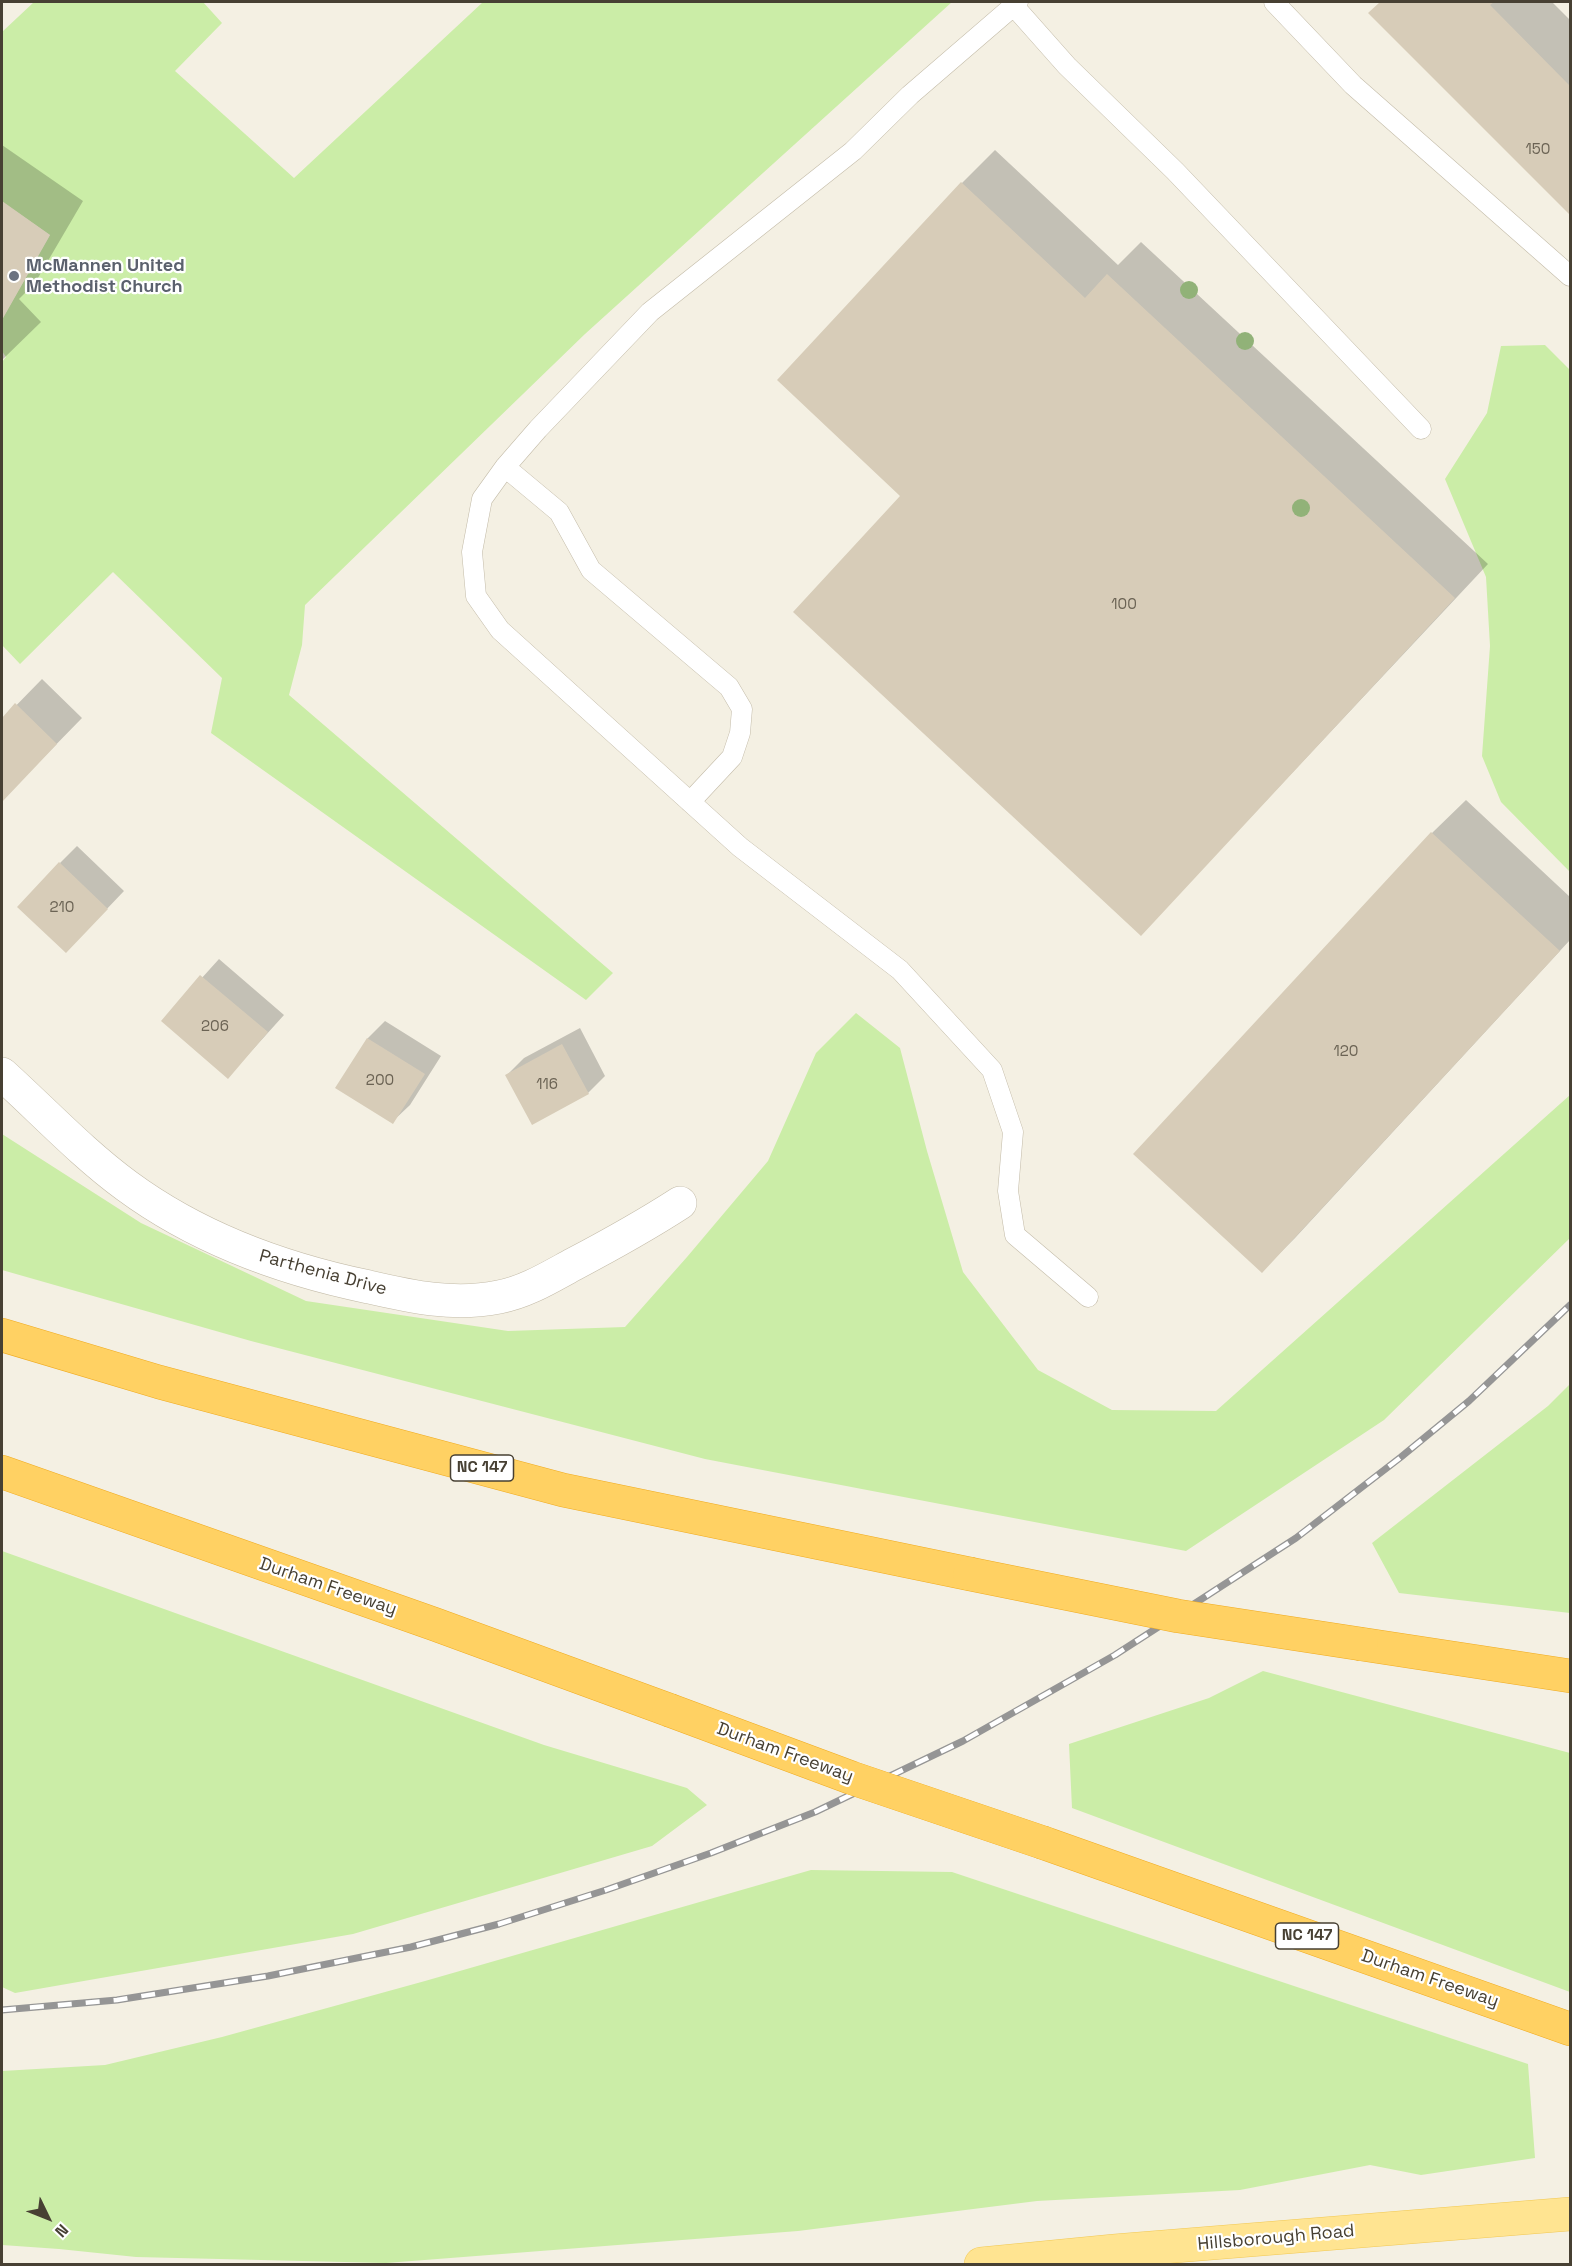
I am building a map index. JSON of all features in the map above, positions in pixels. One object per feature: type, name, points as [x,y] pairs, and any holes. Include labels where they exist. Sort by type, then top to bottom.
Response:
[{"type":"highway","name":"NC 147","points":[[2,1335],[159,1382],[563,1490],[1178,1616],[1570,1676]]},
{"type":"highway","name":"Durham Freeway","points":[[2,1472],[423,1620],[852,1778],[1044,1843],[1570,2029]]},
{"type":"main road","name":"Hillsborough Road","points":[[981,2265],[1114,2251],[1570,2214]]},
{"type":"street","name":"Parthenia Drive","points":[[2,1074],[126,1185],[167,1214],[220,1241],[264,1259],[358,1285],[414,1297],[457,1302],[501,1297],[535,1285],[642,1228],[680,1203]]},
{"type":"lane","points":[[1274,2],[1353,85],[1570,276]]},
{"type":"lane","points":[[1088,1297],[1015,1235],[1008,1191],[1013,1132],[992,1070],[900,970],[740,847],[500,630],[476,596],[472,552],[482,499],[505,467],[538,429],[650,312],[853,151],[910,94],[1016,3],[1067,66],[1175,171],[1420,429]]},
{"type":"lane","points":[[505,467],[559,512],[591,570],[729,687],[742,709],[740,733],[732,757],[690,802]]},
{"type":"green space","points":[[34,2],[203,2],[222,23],[175,71],[294,178],[483,2],[952,2],[585,334],[305,605],[302,645],[289,695],[613,973],[586,1000],[211,733],[222,678],[113,572],[20,664],[2,645],[2,362],[6,357],[2,351],[2,319],[50,235],[2,202],[2,32]]},
{"type":"green space","points":[[1545,345],[1570,370],[1570,872],[1501,802],[1482,756],[1490,646],[1486,577],[1445,479],[1487,413],[1501,346]]},
{"type":"green space","points":[[856,1013],[900,1048],[927,1151],[963,1272],[1038,1370],[1112,1410],[1216,1411],[1570,1095],[1570,1238],[1384,1420],[1186,1551],[705,1459],[251,1341],[2,1270],[2,1134],[141,1223],[306,1301],[508,1331],[625,1327],[768,1161],[816,1053]]},
{"type":"green space","points":[[1570,1384],[1570,1613],[1399,1593],[1372,1543],[1548,1406]]},
{"type":"green space","points":[[2,1551],[544,1745],[687,1788],[707,1805],[652,1846],[353,1934],[15,1993],[2,1987]]},
{"type":"green space","points":[[1263,1671],[1570,1753],[1570,1992],[1072,1808],[1069,1744],[1209,1698]]},
{"type":"green space","points":[[811,1870],[952,1872],[1528,2064],[1535,2158],[1421,2175],[1370,2165],[1240,2190],[1037,2201],[798,2231],[386,2263],[136,2257],[2,2245],[2,2071],[105,2065],[222,2037]]},
{"type":"building","points":[[1380,2],[1494,2],[1490,5],[1570,86],[1570,215],[1368,13]]},
{"type":"building","points":[[961,182],[1085,298],[1107,274],[1455,598],[1141,936],[793,612],[900,496],[777,380]]},
{"type":"building","name":"McMannen United Methodist Church","points":[[2,201],[50,235],[2,320]]},
{"type":"building","points":[[15,703],[57,744],[2,802],[2,718]]},
{"type":"building","points":[[1431,832],[1560,951],[1262,1273],[1133,1154]]},
{"type":"building","points":[[59,862],[108,909],[66,953],[17,907]]},
{"type":"building","points":[[200,975],[268,1032],[228,1079],[161,1021]]},
{"type":"building","points":[[367,1038],[425,1074],[393,1124],[335,1088]]},
{"type":"building","points":[[562,1044],[589,1094],[532,1125],[505,1075]]},
{"type":"railway","points":[[2,2010],[117,2000],[268,1976],[411,1947],[499,1924],[606,1890],[711,1853],[815,1812],[963,1741],[1115,1655],[1296,1538],[1469,1401],[1570,1305]]},
{"type":"place","name":"McMannen United Methodist Church","points":[[14,276]]}]
